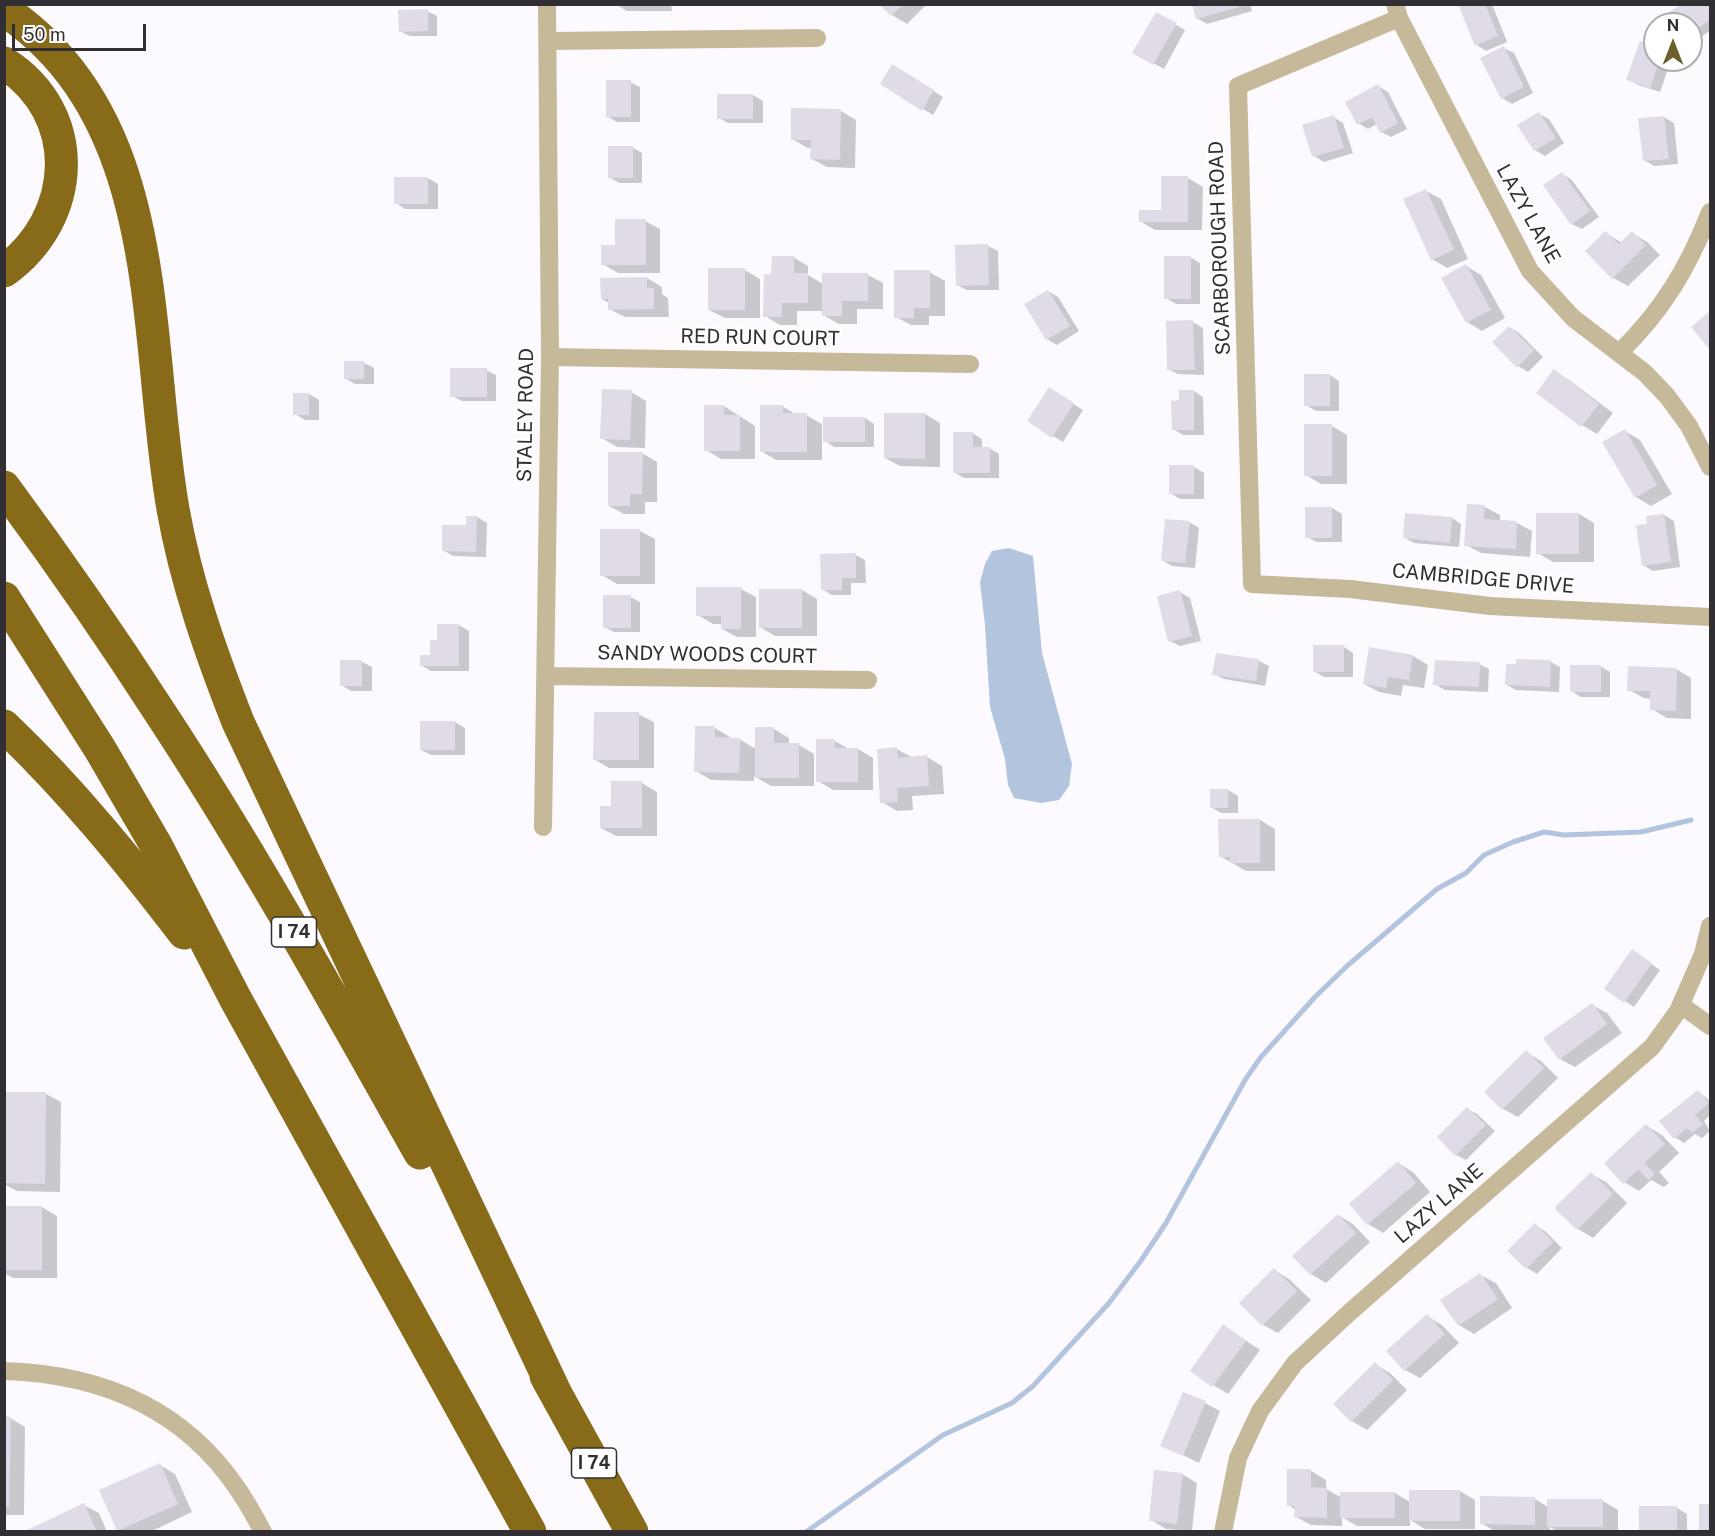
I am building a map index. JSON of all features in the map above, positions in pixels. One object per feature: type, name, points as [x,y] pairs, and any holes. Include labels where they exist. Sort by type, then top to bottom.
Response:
[{"type":"highway","points":[[4,10],[39,36],[78,80],[94,105],[119,159],[129,193],[144,267],[173,510],[189,580],[221,680],[238,722],[556,1394]]},
{"type":"highway","points":[[4,63],[20,74],[42,99],[56,129],[62,162],[58,197],[42,233],[18,261],[4,271]]},
{"type":"highway","name":"I 74","points":[[4,487],[160,711],[220,808],[338,1007],[632,1532]]},
{"type":"highway","points":[[4,598],[100,749],[156,845],[235,998],[530,1532]]},
{"type":"highway","points":[[4,726],[67,789],[96,823],[235,998]]},
{"type":"street","name":"STALEY ROAD","points":[[543,827],[550,357],[547,4]]},
{"type":"street","name":"LAZY LANE","points":[[1397,11],[1530,271],[1573,318],[1645,373],[1667,396],[1689,426],[1710,467]]},
{"type":"street","name":"SCARBOROUGH ROAD","points":[[1251,584],[1238,86],[1397,11]]},
{"type":"street","points":[[548,41],[817,38]]},
{"type":"street","points":[[1619,353],[1634,338],[1676,285],[1695,251],[1710,212]]},
{"type":"street","name":"RED RUN COURT","points":[[550,357],[970,364]]},
{"type":"street","name":"CAMBRIDGE DRIVE","points":[[1251,584],[1350,589],[1490,606],[1710,617]]},
{"type":"street","name":"SANDY WOODS COURT","points":[[545,676],[868,680]]},
{"type":"street","name":"LAZY LANE","points":[[1223,1532],[1238,1458],[1260,1411],[1295,1363],[1652,1047],[1681,1005],[1703,954],[1710,926]]},
{"type":"street","points":[[1681,1005],[1710,1026]]},
{"type":"street","points":[[4,1371],[61,1375],[95,1383],[128,1395],[156,1410],[210,1454],[236,1486],[263,1532]]},
{"type":"water","points":[[1009,548],[1033,556],[1042,653],[1072,764],[1069,786],[1059,800],[1041,803],[1014,798],[1008,785],[1005,759],[990,707],[980,582],[985,564],[992,551]]},
{"type":"building","points":[[1192,4],[1246,4],[1246,5],[1196,19]]},
{"type":"building","points":[[1458,4],[1485,4],[1498,36],[1475,46]]},
{"type":"building","points":[[1682,4],[1710,4],[1710,20],[1703,24],[1703,12],[1669,12]]},
{"type":"building","points":[[880,5],[903,5],[891,16]]},
{"type":"building","points":[[428,9],[428,31],[399,32],[398,10]]},
{"type":"building","points":[[1156,12],[1177,23],[1153,65],[1132,53]]},
{"type":"building","points":[[1640,41],[1643,42],[1643,72],[1656,72],[1650,88],[1626,80]]},
{"type":"building","points":[[1504,46],[1524,87],[1501,99],[1480,58]]},
{"type":"building","points":[[892,64],[934,90],[922,111],[880,84]]},
{"type":"building","points":[[606,80],[631,80],[631,117],[606,117]]},
{"type":"building","points":[[1378,84],[1398,123],[1380,133],[1372,117],[1357,125],[1345,102]]},
{"type":"building","points":[[717,94],[753,94],[753,119],[717,119]]},
{"type":"building","points":[[791,108],[841,109],[840,160],[810,159],[811,140],[791,140]]},
{"type":"building","points":[[1539,112],[1556,138],[1534,151],[1517,125]]},
{"type":"building","points":[[1334,115],[1344,148],[1312,157],[1302,125]]},
{"type":"building","points":[[1664,116],[1669,159],[1643,161],[1638,118]]},
{"type":"building","points":[[608,146],[633,146],[633,178],[608,178]]},
{"type":"building","points":[[1562,172],[1590,211],[1571,225],[1543,185]]},
{"type":"building","points":[[1161,176],[1188,176],[1188,222],[1139,222],[1139,210],[1161,210]]},
{"type":"building","points":[[394,177],[428,177],[428,204],[394,204]]},
{"type":"building","points":[[1426,189],[1454,250],[1431,260],[1403,199]]},
{"type":"building","points":[[615,219],[646,219],[646,265],[601,265],[601,245],[615,245]]},
{"type":"building","points":[[1605,231],[1619,244],[1632,231],[1646,245],[1612,279],[1585,251]]},
{"type":"building","points":[[988,244],[989,285],[956,286],[955,245]]},
{"type":"building","points":[[772,256],[794,256],[794,273],[808,273],[808,303],[782,303],[782,317],[763,317],[764,274],[771,274]]},
{"type":"building","points":[[1164,256],[1191,256],[1191,299],[1164,299]]},
{"type":"building","points":[[1466,264],[1491,310],[1466,323],[1441,278]]},
{"type":"building","points":[[708,268],[745,268],[745,310],[708,310]]},
{"type":"building","points":[[894,270],[930,270],[930,308],[914,308],[914,318],[894,318]]},
{"type":"building","points":[[822,273],[868,273],[868,301],[842,301],[842,316],[822,316]]},
{"type":"building","points":[[647,277],[647,288],[654,288],[654,309],[608,310],[608,299],[601,299],[600,278]]},
{"type":"building","points":[[1048,290],[1070,326],[1046,340],[1024,304]]},
{"type":"building","points":[[1710,311],[1710,350],[1691,327]]},
{"type":"building","points":[[1193,320],[1195,370],[1167,370],[1166,321]]},
{"type":"building","points":[[1509,326],[1534,350],[1517,368],[1492,342]]},
{"type":"building","points":[[344,361],[364,361],[364,379],[344,379]]},
{"type":"building","points":[[450,368],[487,368],[487,397],[450,397]]},
{"type":"building","points":[[1554,369],[1599,404],[1581,427],[1536,393]]},
{"type":"building","points":[[1304,374],[1330,374],[1330,406],[1304,406]]},
{"type":"building","points":[[1049,387],[1074,403],[1052,438],[1027,421]]},
{"type":"building","points":[[602,389],[632,390],[630,440],[600,439]]},
{"type":"building","points":[[1179,390],[1194,390],[1194,430],[1172,430],[1171,401],[1179,400]]},
{"type":"building","points":[[293,393],[309,393],[309,415],[293,415]]},
{"type":"building","points":[[704,405],[724,405],[724,415],[740,415],[740,451],[704,451]]},
{"type":"building","points":[[760,405],[783,405],[783,413],[807,413],[807,452],[760,452]]},
{"type":"building","points":[[884,413],[925,413],[925,459],[884,458]]},
{"type":"building","points":[[823,417],[865,417],[865,442],[823,442]]},
{"type":"building","points":[[1304,424],[1332,424],[1332,476],[1304,476]]},
{"type":"building","points":[[1625,429],[1657,485],[1635,498],[1602,442]]},
{"type":"building","points":[[953,432],[973,432],[973,447],[990,447],[990,473],[953,473]]},
{"type":"building","points":[[608,452],[643,452],[642,494],[630,494],[630,506],[608,506]]},
{"type":"building","points":[[1169,465],[1194,465],[1194,494],[1169,494]]},
{"type":"building","points":[[1467,504],[1485,505],[1484,519],[1517,521],[1516,549],[1464,546]]},
{"type":"building","points":[[1305,507],[1332,507],[1332,538],[1305,538]]},
{"type":"building","points":[[1405,513],[1452,517],[1450,543],[1403,538]]},
{"type":"building","points":[[1536,513],[1579,513],[1579,554],[1536,554]]},
{"type":"building","points":[[1664,514],[1671,562],[1642,566],[1636,525],[1647,524],[1646,516]]},
{"type":"building","points":[[466,516],[477,516],[476,552],[442,551],[442,525],[466,525]]},
{"type":"building","points":[[1165,519],[1190,521],[1185,563],[1161,561]]},
{"type":"building","points":[[600,529],[640,529],[640,576],[600,576]]},
{"type":"building","points":[[856,553],[856,578],[842,578],[842,590],[821,590],[820,554]]},
{"type":"building","points":[[696,587],[741,587],[741,629],[721,629],[721,616],[696,616]]},
{"type":"building","points":[[759,589],[802,589],[802,628],[759,628]]},
{"type":"building","points":[[1180,590],[1192,636],[1168,642],[1157,596]]},
{"type":"building","points":[[603,595],[631,595],[631,628],[603,628]]},
{"type":"building","points":[[437,624],[459,624],[459,666],[420,666],[420,655],[430,655],[430,640],[437,640]]},
{"type":"building","points":[[1313,645],[1344,645],[1344,672],[1313,672]]},
{"type":"building","points":[[1369,647],[1413,655],[1409,680],[1388,677],[1386,688],[1363,684]]},
{"type":"building","points":[[1216,653],[1259,659],[1256,681],[1212,675]]},
{"type":"building","points":[[1516,659],[1551,660],[1550,687],[1505,685],[1506,664],[1516,664]]},
{"type":"building","points":[[340,660],[362,660],[362,686],[340,686]]},
{"type":"building","points":[[1435,660],[1480,662],[1479,687],[1433,685]]},
{"type":"building","points":[[1570,665],[1601,665],[1601,692],[1570,692]]},
{"type":"building","points":[[1628,666],[1677,668],[1676,711],[1650,710],[1650,691],[1627,691]]},
{"type":"building","points":[[594,712],[639,712],[639,760],[593,760]]},
{"type":"building","points":[[420,721],[455,721],[455,750],[420,750]]},
{"type":"building","points":[[695,726],[715,726],[715,737],[740,738],[739,773],[694,772]]},
{"type":"building","points":[[755,727],[774,727],[774,743],[799,743],[799,778],[755,778]]},
{"type":"building","points":[[816,739],[835,739],[835,748],[858,748],[858,782],[816,782]]},
{"type":"building","points":[[897,747],[898,758],[927,755],[929,786],[897,788],[898,802],[880,803],[877,749]]},
{"type":"building","points":[[611,781],[642,781],[642,828],[600,828],[600,806],[611,806]]},
{"type":"building","points":[[1210,789],[1228,789],[1228,808],[1210,808]]},
{"type":"building","points":[[1218,819],[1260,819],[1260,863],[1230,863],[1230,857],[1219,857]]},
{"type":"building","points":[[1632,949],[1652,963],[1624,1003],[1604,989]]},
{"type":"building","points":[[1592,1003],[1607,1024],[1559,1060],[1543,1038]]},
{"type":"building","points":[[1526,1050],[1544,1068],[1502,1110],[1484,1092]]},
{"type":"building","points":[[1698,1090],[1709,1103],[1695,1115],[1703,1124],[1692,1133],[1687,1128],[1674,1139],[1659,1121]]},
{"type":"building","points":[[4,1092],[46,1092],[45,1184],[4,1183]]},
{"type":"building","points":[[1467,1107],[1486,1125],[1455,1156],[1437,1137]]},
{"type":"building","points":[[1646,1124],[1665,1144],[1644,1163],[1655,1174],[1648,1180],[1638,1169],[1623,1184],[1604,1163]]},
{"type":"building","points":[[1398,1161],[1416,1183],[1367,1225],[1349,1204]]},
{"type":"building","points":[[1591,1172],[1613,1194],[1577,1230],[1554,1208]]},
{"type":"building","points":[[4,1206],[42,1206],[42,1270],[4,1270]]},
{"type":"building","points":[[1338,1214],[1356,1233],[1310,1275],[1292,1256]]},
{"type":"building","points":[[1535,1223],[1553,1242],[1526,1269],[1507,1251]]},
{"type":"building","points":[[1274,1268],[1297,1291],[1262,1326],[1239,1303]]},
{"type":"building","points":[[1480,1273],[1498,1299],[1458,1326],[1440,1300]]},
{"type":"building","points":[[1427,1314],[1445,1334],[1404,1371],[1386,1351]]},
{"type":"building","points":[[1223,1324],[1246,1341],[1212,1387],[1190,1371]]},
{"type":"building","points":[[1375,1362],[1393,1380],[1351,1422],[1333,1404]]},
{"type":"building","points":[[1183,1392],[1206,1401],[1183,1456],[1160,1446]]},
{"type":"building","points":[[4,1416],[11,1417],[9,1507],[4,1507]]},
{"type":"building","points":[[160,1463],[178,1504],[117,1531],[99,1490]]},
{"type":"building","points":[[1287,1469],[1311,1469],[1311,1487],[1327,1488],[1327,1518],[1294,1517],[1295,1506],[1287,1506]]},
{"type":"building","points":[[1154,1470],[1183,1473],[1177,1524],[1149,1521]]},
{"type":"building","points":[[1409,1490],[1460,1490],[1460,1521],[1409,1521]]},
{"type":"building","points":[[1340,1492],[1395,1492],[1395,1518],[1340,1518]]},
{"type":"building","points":[[1480,1496],[1535,1497],[1535,1525],[1480,1524]]},
{"type":"building","points":[[1547,1499],[1603,1499],[1603,1527],[1547,1527]]},
{"type":"building","points":[[84,1503],[97,1532],[23,1532]]},
{"type":"building","points":[[1699,1504],[1710,1504],[1710,1532],[1699,1532]]},
{"type":"building","points":[[1639,1506],[1677,1506],[1677,1532],[1639,1532]]},
{"type":"waterway","points":[[806,1532],[943,1435],[1012,1403],[1033,1386],[1109,1303],[1140,1262],[1166,1223],[1245,1080],[1261,1057],[1315,997],[1347,966],[1437,889],[1466,873],[1484,855],[1544,832],[1564,835],[1641,832],[1691,820]]}]
